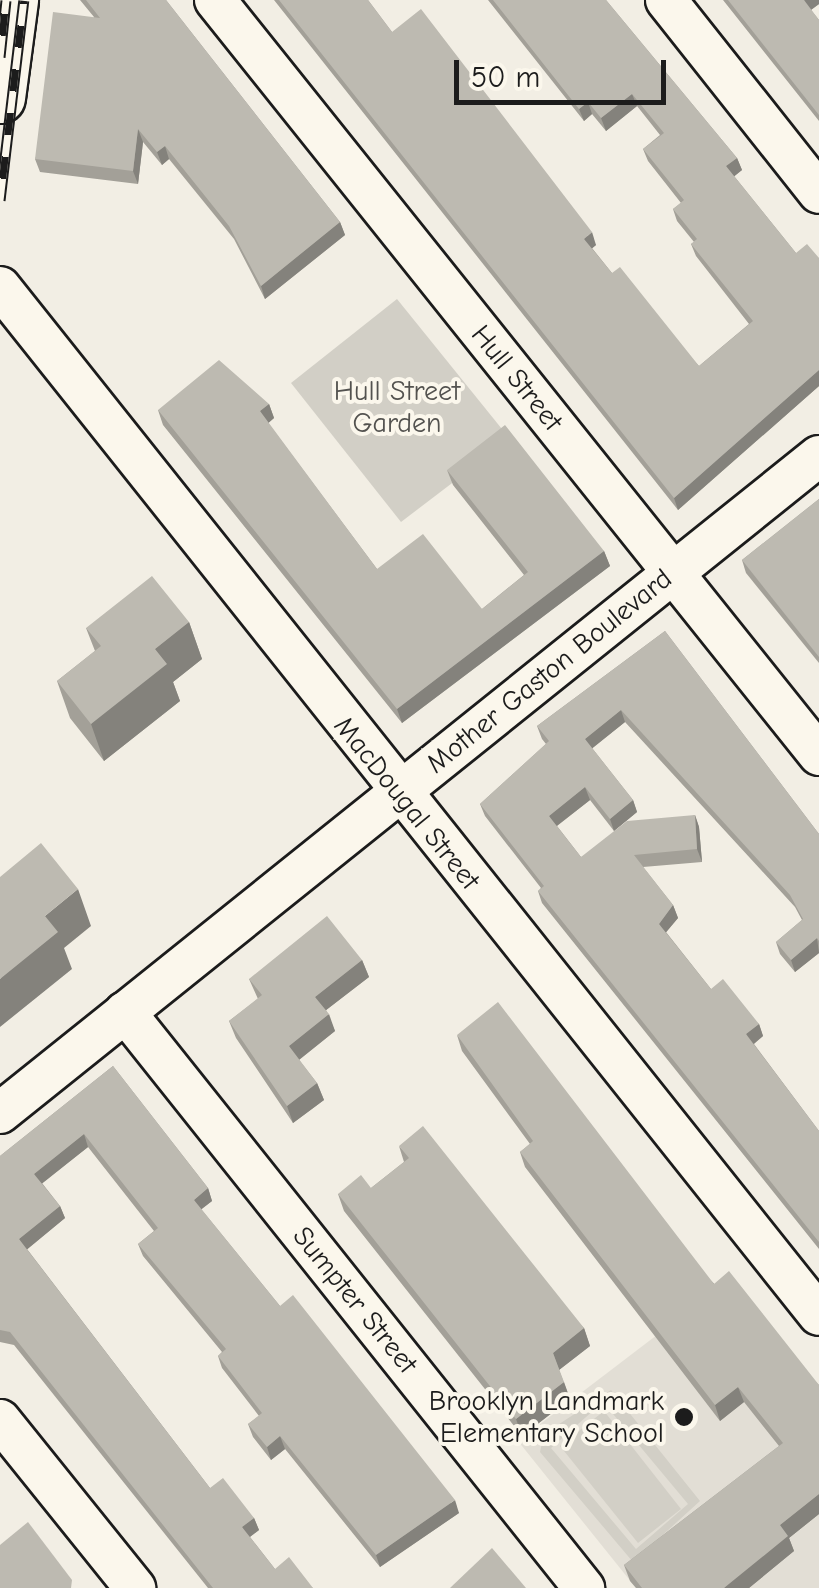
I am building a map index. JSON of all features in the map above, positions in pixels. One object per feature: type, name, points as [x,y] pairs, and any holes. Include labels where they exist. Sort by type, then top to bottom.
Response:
[{"type":"main road","points":[[1,76],[13,0]]},
{"type":"street","name":"Hull Street","points":[[215,0],[819,756]]},
{"type":"street","points":[[666,0],[819,193]]},
{"type":"street","name":"MacDougal Street","points":[[0,286],[398,792],[819,1315]]},
{"type":"street","name":"Mother Gaston Boulevard","points":[[0,1113],[819,456]]},
{"type":"street","name":"Sumpter Street","points":[[125,1012],[584,1588]]},
{"type":"street","points":[[0,1420],[135,1588]]},
{"type":"shaded area","name":"Brooklyn Landmark Elementary School","points":[[729,1280],[819,1393],[819,1588],[636,1588],[518,1441]]},
{"type":"green space","name":"Hull Street Garden","points":[[397,299],[510,439],[401,522],[291,383]]},
{"type":"green space","points":[[611,1390],[700,1501],[633,1562],[540,1452],[544,1434]],"holes":[[[603,1402],[688,1504],[636,1549],[551,1448]]]},
{"type":"green space","points":[[604,1411],[681,1509],[638,1543],[560,1446]]},
{"type":"building","points":[[86,0],[166,0],[340,222],[261,286],[229,226],[165,146],[157,152],[138,129],[133,171],[35,159],[53,12],[100,18]]},
{"type":"building","points":[[279,0],[368,0],[392,32],[421,9],[592,232],[584,239],[612,273],[620,267],[699,366],[753,321],[691,244],[697,239],[673,209],[684,200],[643,149],[664,133],[632,94],[601,118],[588,102],[579,109],[493,0],[606,0],[737,158],[726,166],[796,253],[807,244],[819,258],[819,370],[674,498]]},
{"type":"building","points":[[728,0],[804,0],[819,20],[819,115]]},
{"type":"building","points":[[219,360],[269,404],[260,411],[377,569],[423,534],[482,609],[528,572],[447,470],[505,425],[604,551],[397,709],[158,410]]},
{"type":"building","points":[[819,499],[819,657],[742,560]]},
{"type":"building","points":[[152,576],[189,622],[155,649],[167,664],[91,724],[57,681],[101,646],[86,628]]},
{"type":"building","points":[[665,631],[819,834],[819,941],[817,938],[791,960],[776,942],[803,919],[790,895],[621,710],[585,739],[633,800],[610,819],[585,787],[549,816],[581,857],[627,821],[695,815],[697,849],[634,855],[673,905],[659,924],[711,989],[723,979],[759,1024],[746,1034],[819,1131],[819,1242],[538,891],[544,886],[480,804],[549,741],[537,726]]},
{"type":"building","points":[[41,843],[78,889],[45,916],[58,932],[0,979],[0,877]]},
{"type":"building","points":[[327,916],[362,960],[315,997],[329,1014],[289,1046],[317,1083],[287,1106],[229,1021],[262,995],[249,979]]},
{"type":"building","points":[[498,1002],[714,1284],[729,1271],[819,1385],[819,1494],[780,1525],[788,1536],[724,1588],[642,1588],[624,1565],[783,1443],[738,1387],[715,1405],[520,1152],[533,1141],[457,1035]]},
{"type":"building","points":[[113,1066],[208,1188],[194,1200],[280,1306],[293,1295],[455,1500],[376,1555],[280,1436],[267,1447],[248,1424],[262,1413],[218,1356],[226,1349],[138,1244],[158,1228],[84,1134],[34,1174],[60,1206],[19,1239],[210,1488],[223,1478],[254,1518],[242,1527],[275,1569],[289,1557],[313,1588],[213,1588],[10,1332],[0,1330],[0,1156]]},
{"type":"building","points":[[423,1126],[584,1328],[553,1353],[564,1382],[516,1419],[338,1194],[361,1175],[371,1188],[409,1158],[399,1146]]},
{"type":"building","points":[[28,1522],[72,1580],[71,1588],[0,1588],[0,1545]]},
{"type":"building","points":[[492,1548],[526,1588],[450,1588]]},
{"type":"railway","points":[[0,57],[6,0]]},
{"type":"railway","points":[[0,200],[24,0]]},
{"type":"place","name":"Brooklyn Landmark Elementary School","points":[[684,1417]]}]
